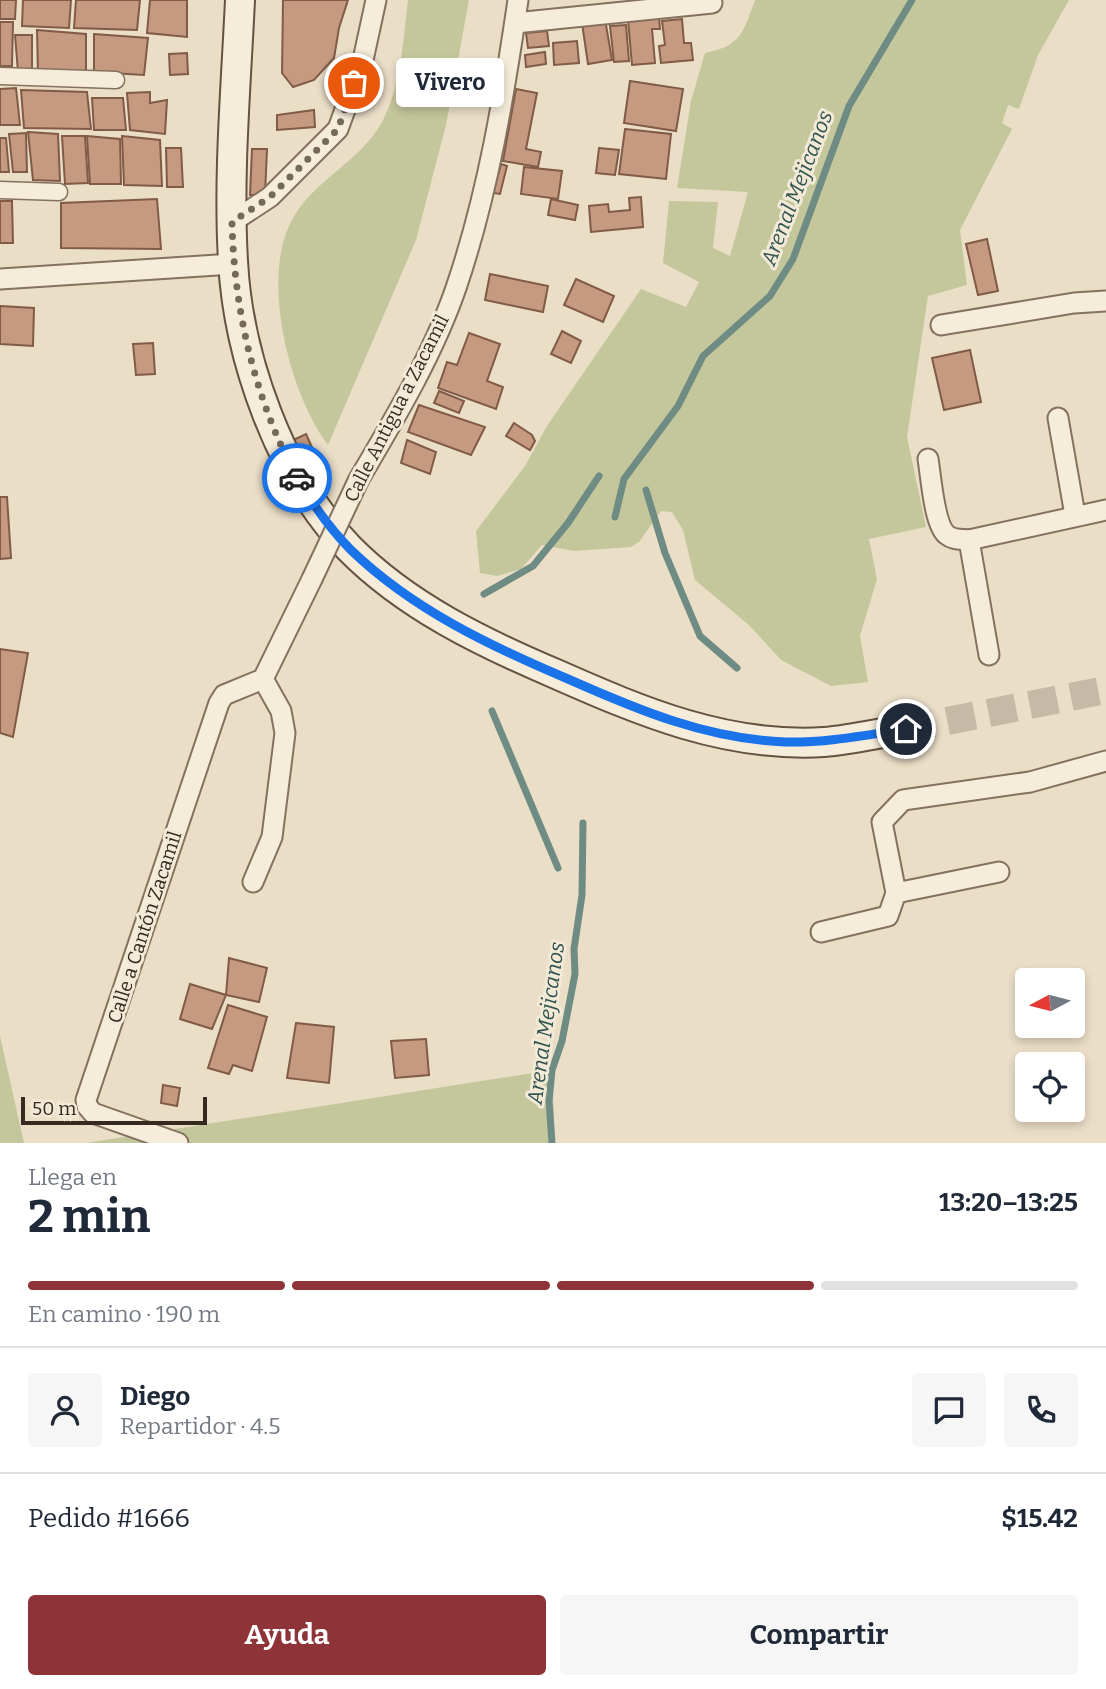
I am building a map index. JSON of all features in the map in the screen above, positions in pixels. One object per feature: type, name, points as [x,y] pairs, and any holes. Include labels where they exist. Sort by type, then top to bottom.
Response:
[{"type":"main road","points":[[240,0],[232,222],[233,264],[239,310],[257,384],[284,452],[317,511],[349,548],[404,594],[464,631],[531,664],[640,711],[691,728],[784,742],[825,742],[906,729]]},
{"type":"street","points":[[232,222],[270,197],[338,129],[363,60],[376,0]]},
{"type":"street","name":"Calle Antigua a Zacamil","points":[[262,680],[359,479],[394,419],[456,288],[484,190],[518,0]]},
{"type":"street","points":[[515,23],[712,3]]},
{"type":"street","points":[[0,76],[116,80]]},
{"type":"street","points":[[0,190],[59,192]]},
{"type":"street","points":[[0,279],[233,264]]},
{"type":"street","points":[[941,325],[1074,303],[1106,301]]},
{"type":"street","points":[[1058,418],[1076,515]]},
{"type":"street","points":[[928,458],[939,522],[944,533],[951,537],[969,540],[1106,510]]},
{"type":"street","points":[[969,540],[989,655]]},
{"type":"street","points":[[253,882],[272,837],[285,733],[281,711],[262,680]]},
{"type":"street","name":"Calle a Cantón Zacamil","points":[[178,1143],[93,1113],[86,1100],[219,703],[224,695],[262,680]]},
{"type":"street","points":[[821,932],[888,916],[896,893],[882,822],[903,800],[1030,782],[1106,761]]},
{"type":"street","points":[[896,893],[999,872]]},
{"type":"green space","points":[[408,0],[469,0],[446,125],[416,240],[328,445],[314,423],[290,364],[279,299],[279,267],[285,238],[296,213],[316,189],[372,137],[388,110],[403,47]]},
{"type":"green space","points":[[755,0],[1069,0],[1038,55],[1019,109],[1008,105],[1002,123],[1012,129],[960,230],[967,285],[928,296],[907,437],[926,527],[869,539],[877,579],[860,636],[868,682],[831,686],[781,660],[750,626],[695,580],[683,530],[672,512],[661,511],[639,542],[631,547],[574,551],[542,545],[521,569],[497,576],[480,573],[476,531],[525,466],[547,426],[641,289],[686,307],[699,282],[663,263],[669,201],[718,202],[713,248],[730,256],[748,192],[677,188],[691,101],[705,53],[726,46],[739,36]]},
{"type":"green space","points":[[0,1036],[24,1143],[0,1143]]},
{"type":"green space","points":[[552,1070],[555,1143],[86,1143]]},
{"type":"building","points":[[0,0],[16,0],[15,19],[0,19]]},
{"type":"building","points":[[23,0],[71,0],[69,28],[22,26]]},
{"type":"building","points":[[76,0],[140,0],[137,30],[74,28]]},
{"type":"building","points":[[150,0],[187,0],[187,37],[147,33]]},
{"type":"building","points":[[283,0],[348,0],[339,28],[334,58],[314,80],[293,87],[282,73]]},
{"type":"building","points":[[659,17],[660,29],[652,29],[655,63],[632,65],[628,20]]},
{"type":"building","points":[[605,19],[612,60],[588,64],[582,23]]},
{"type":"building","points":[[682,19],[684,43],[691,43],[693,60],[661,63],[659,46],[665,45],[662,21]]},
{"type":"building","points":[[0,22],[13,22],[12,66],[2,66],[0,73]]},
{"type":"building","points":[[626,25],[629,61],[614,62],[610,26]]},
{"type":"building","points":[[37,30],[86,34],[86,75],[38,74]]},
{"type":"building","points":[[547,31],[549,46],[528,48],[526,33]]},
{"type":"building","points":[[94,34],[148,38],[144,75],[94,72]]},
{"type":"building","points":[[15,35],[32,35],[32,72],[18,72]]},
{"type":"building","points":[[577,41],[579,63],[554,65],[553,43]]},
{"type":"building","points":[[545,52],[546,64],[526,67],[525,55]]},
{"type":"building","points":[[187,53],[188,74],[170,75],[169,54]]},
{"type":"building","points":[[630,81],[683,89],[676,131],[624,123]]},
{"type":"building","points":[[16,88],[20,125],[0,125],[0,89]]},
{"type":"building","points":[[516,89],[537,93],[526,149],[541,152],[538,167],[503,161]]},
{"type":"building","points":[[21,90],[87,92],[91,129],[24,128]]},
{"type":"building","points":[[150,92],[150,103],[167,100],[165,134],[130,130],[127,93]]},
{"type":"building","points":[[92,98],[123,98],[126,130],[94,130]]},
{"type":"building","points":[[314,110],[315,127],[277,130],[277,115]]},
{"type":"building","points":[[625,129],[671,134],[666,179],[619,174]]},
{"type":"building","points":[[28,132],[58,134],[60,181],[33,180]]},
{"type":"building","points":[[26,133],[27,172],[13,172],[9,134]]},
{"type":"building","points":[[62,136],[85,136],[88,183],[65,184]]},
{"type":"building","points":[[87,136],[120,139],[121,184],[90,184]]},
{"type":"building","points":[[122,136],[160,140],[162,186],[124,185]]},
{"type":"building","points":[[0,138],[6,138],[9,172],[0,172]]},
{"type":"building","points":[[166,148],[181,148],[183,187],[167,187]]},
{"type":"building","points":[[599,148],[619,150],[615,175],[596,173]]},
{"type":"building","points":[[252,149],[267,149],[265,195],[250,195]]},
{"type":"building","points":[[501,164],[507,166],[500,194],[493,193]]},
{"type":"building","points":[[524,167],[562,171],[558,199],[521,194]]},
{"type":"building","points":[[641,197],[643,227],[591,232],[589,206],[608,204],[609,212],[630,210],[629,198]]},
{"type":"building","points":[[157,199],[161,249],[61,248],[61,203]]},
{"type":"building","points":[[551,199],[578,205],[575,220],[548,215]]},
{"type":"building","points":[[0,201],[12,201],[13,243],[0,243]]},
{"type":"building","points":[[987,239],[998,291],[978,295],[966,244]]},
{"type":"building","points":[[490,274],[548,286],[543,312],[485,300]]},
{"type":"building","points":[[576,279],[614,296],[603,322],[564,305]]},
{"type":"building","points":[[0,306],[34,308],[33,346],[0,344]]},
{"type":"building","points":[[562,331],[581,341],[571,363],[551,354]]},
{"type":"building","points":[[469,333],[500,344],[487,381],[503,387],[496,409],[438,388],[447,362],[457,365]]},
{"type":"building","points":[[153,343],[155,374],[136,375],[133,344]]},
{"type":"building","points":[[970,350],[981,402],[944,410],[932,358]]},
{"type":"building","points":[[439,391],[464,401],[459,413],[434,403]]},
{"type":"building","points":[[419,405],[485,427],[471,455],[408,432]]},
{"type":"building","points":[[514,423],[532,435],[535,441],[530,450],[506,436]]},
{"type":"building","points":[[306,434],[318,461],[303,468],[291,441]]},
{"type":"building","points":[[407,440],[436,452],[430,474],[401,463]]},
{"type":"building","points":[[0,497],[7,497],[11,558],[0,559]]},
{"type":"building","points":[[0,649],[28,653],[13,737],[0,733]]},
{"type":"building","points":[[229,958],[267,968],[259,1002],[226,995]]},
{"type":"building","points":[[190,984],[226,995],[212,1029],[180,1019]]},
{"type":"building","points":[[228,1005],[267,1017],[252,1071],[233,1065],[229,1074],[208,1068]]},
{"type":"building","points":[[296,1023],[334,1027],[329,1083],[287,1078]]},
{"type":"building","points":[[426,1039],[429,1075],[395,1078],[391,1041]]},
{"type":"building","points":[[163,1085],[180,1088],[177,1106],[161,1103]]},
{"type":"waterway","name":"Arenal Mejicanos","points":[[615,517],[624,479],[678,406],[703,356],[770,296],[793,259],[849,106],[912,0]]},
{"type":"waterway","points":[[484,594],[533,566],[568,523],[599,476]]},
{"type":"waterway","points":[[646,490],[665,553],[700,636],[737,668]]},
{"type":"waterway","points":[[492,711],[558,868]]},
{"type":"waterway","name":"Arenal Mejicanos","points":[[552,1143],[549,1101],[552,1070],[562,1041],[575,974],[574,949],[582,895],[583,823]]},
{"type":"tunnel","points":[[906,729],[1106,690]]},
{"type":"way so far","points":[[297,478],[257,384],[239,310],[233,264],[232,222],[270,197],[338,129],[354,83]]},
{"type":"place","name":"Vivero","points":[[354,83]]},
{"type":"route","points":[[297,478],[317,511],[349,548],[404,594],[464,631],[531,664],[640,711],[691,728],[784,742],[825,742],[906,729]]}]
